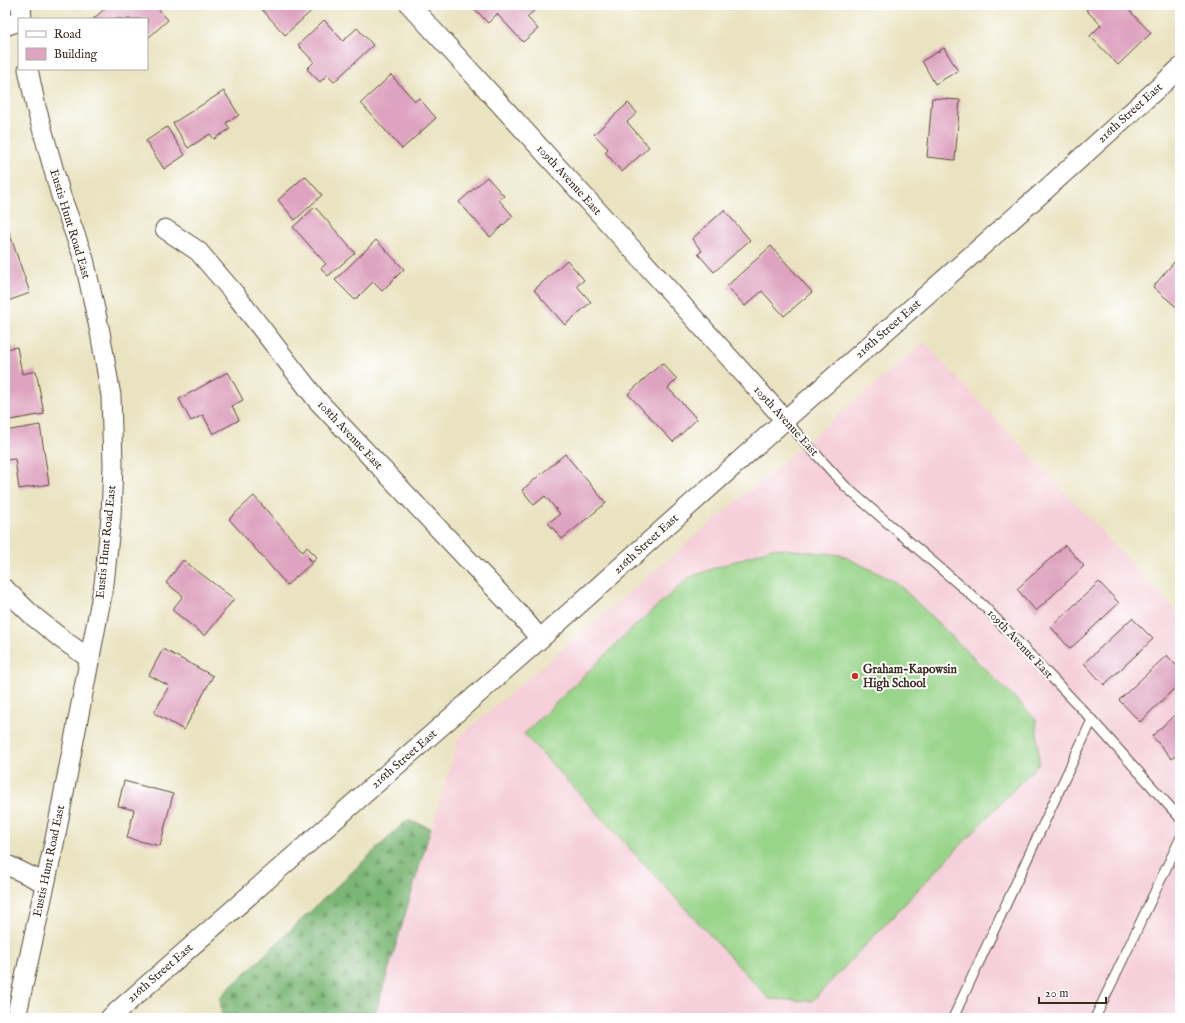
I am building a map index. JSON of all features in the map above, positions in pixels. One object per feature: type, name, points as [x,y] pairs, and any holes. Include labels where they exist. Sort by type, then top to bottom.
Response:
[{"type":"street","points":[[21,5],[22,18]]},
{"type":"street","name":"109th Avenue East","points":[[410,5],[634,251],[785,420]]},
{"type":"street","points":[[5,26],[18,21]]},
{"type":"street","name":"216th Street East","points":[[110,1018],[540,639],[1042,193],[1180,68]]},
{"type":"street","name":"Eustis Hunt Road East","points":[[16,1018],[55,839],[104,584],[111,517],[113,465],[111,396],[100,332],[84,259],[59,189],[36,107],[28,70]]},
{"type":"street","name":"108th Avenue East","points":[[165,229],[198,251],[234,293],[316,400],[521,616],[540,639]]},
{"type":"street","points":[[5,589],[33,616],[90,659]]},
{"type":"street","points":[[5,864],[45,883]]},
{"type":"lane","name":"109th Avenue East","points":[[785,420],[846,487],[984,606],[1092,720],[1180,818]]},
{"type":"lane","points":[[953,1018],[1092,720]]},
{"type":"lane","points":[[1095,1018],[1180,839]]},
{"type":"shaded area","name":"Graham-Kapowsin High School","points":[[924,342],[1180,615],[1180,1018],[374,1018],[459,737]]},
{"type":"green space","points":[[772,548],[841,555],[896,582],[1036,719],[1039,763],[812,1001],[769,999],[524,734],[636,625],[690,577]]},
{"type":"green space","points":[[407,820],[431,828],[374,1018],[222,1018],[220,997]]},
{"type":"building","points":[[109,5],[119,5],[121,7],[124,5],[155,5],[168,20],[148,38],[148,18],[94,18]]},
{"type":"building","points":[[258,5],[318,5],[285,35]]},
{"type":"building","points":[[471,5],[533,5],[536,9],[527,17],[538,29],[523,42],[497,14],[488,23]]},
{"type":"building","points":[[1092,5],[1124,5],[1151,33],[1118,65],[1090,36],[1101,25],[1086,10]]},
{"type":"building","points":[[324,20],[343,41],[357,28],[373,45],[334,82],[327,75],[320,82],[307,69],[314,62],[298,45]]},
{"type":"building","points":[[944,48],[958,71],[935,84],[922,61]]},
{"type":"building","points":[[391,75],[415,101],[419,98],[436,118],[402,149],[361,103]]},
{"type":"building","points":[[224,91],[239,115],[226,123],[230,129],[214,139],[210,134],[188,148],[173,123]]},
{"type":"building","points":[[932,98],[960,100],[955,160],[927,157]]},
{"type":"building","points":[[628,103],[637,113],[627,122],[649,147],[622,172],[605,152],[608,149],[594,134]]},
{"type":"building","points":[[167,127],[185,155],[164,169],[146,141]]},
{"type":"building","points":[[305,176],[322,195],[295,220],[278,200]]},
{"type":"building","points":[[487,177],[504,196],[499,200],[513,216],[490,237],[459,202]]},
{"type":"building","points":[[315,207],[355,253],[328,276],[321,268],[326,264],[293,227]]},
{"type":"building","points":[[724,210],[750,240],[714,272],[698,254],[702,251],[692,239]]},
{"type":"building","points":[[9,232],[30,293],[5,302],[5,233]]},
{"type":"building","points":[[376,240],[404,269],[382,291],[373,282],[355,300],[335,280]]},
{"type":"building","points":[[771,246],[812,292],[784,316],[762,291],[745,306],[727,286]]},
{"type":"building","points":[[1180,255],[1180,310],[1153,287]]},
{"type":"building","points":[[567,260],[584,280],[577,286],[591,302],[565,325],[534,290]]},
{"type":"building","points":[[17,347],[22,374],[36,371],[44,414],[5,421],[5,349]]},
{"type":"building","points":[[662,363],[677,379],[668,388],[697,419],[673,442],[628,394]]},
{"type":"building","points":[[228,372],[243,400],[232,406],[239,420],[213,434],[203,415],[191,421],[179,399]]},
{"type":"building","points":[[40,425],[49,484],[19,489],[15,459],[5,460],[5,431]]},
{"type":"building","points":[[565,454],[606,503],[562,539],[548,523],[560,514],[545,496],[534,505],[522,490]]},
{"type":"building","points":[[254,496],[303,552],[307,547],[317,557],[313,562],[308,557],[312,563],[287,585],[229,519]]},
{"type":"building","points":[[1065,545],[1084,566],[1036,611],[1017,589]]},
{"type":"building","points":[[183,560],[234,599],[205,636],[172,610],[183,596],[166,583]]},
{"type":"building","points":[[1099,582],[1119,603],[1070,649],[1051,627]]},
{"type":"building","points":[[1132,618],[1153,639],[1104,685],[1084,663]]},
{"type":"building","points":[[163,649],[213,676],[184,730],[154,713],[169,686],[149,675]]},
{"type":"building","points":[[1167,655],[1180,670],[1180,683],[1140,722],[1119,700]]},
{"type":"building","points":[[1180,710],[1180,751],[1172,759],[1152,736]]},
{"type":"building","points":[[124,781],[173,794],[160,846],[127,838],[134,810],[118,806]]},
{"type":"place","name":"Graham-Kapowsin High School","points":[[855,676]]}]
